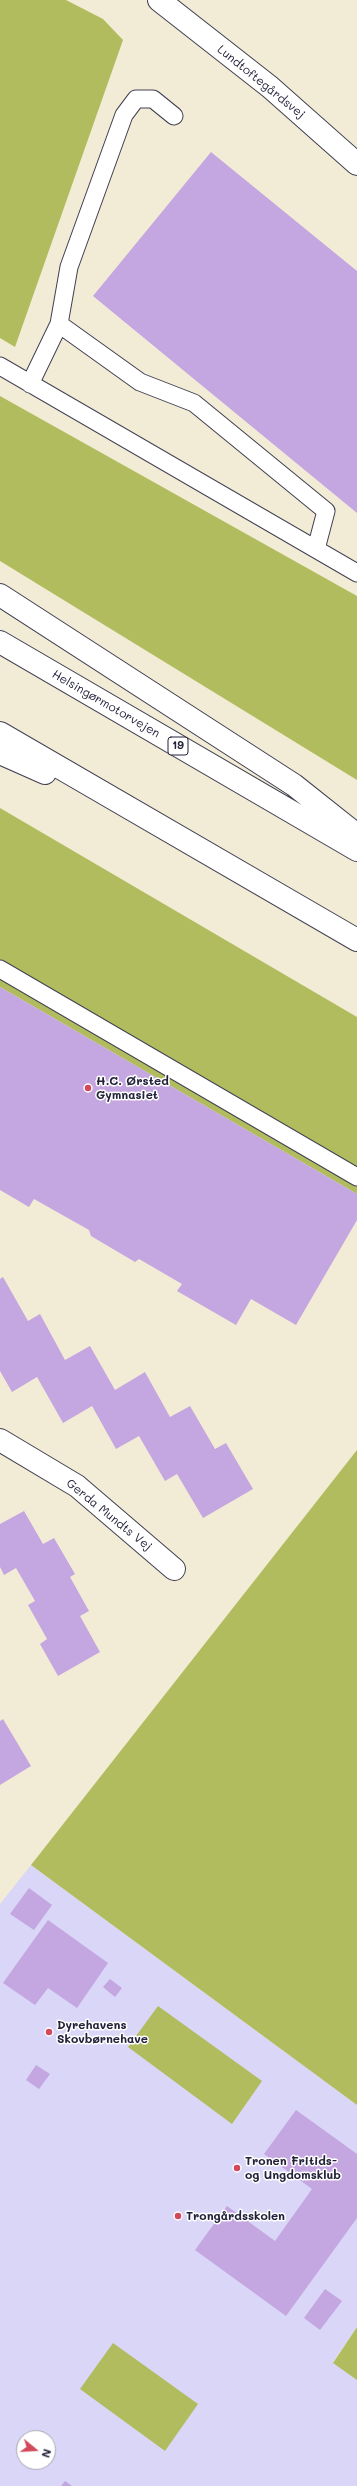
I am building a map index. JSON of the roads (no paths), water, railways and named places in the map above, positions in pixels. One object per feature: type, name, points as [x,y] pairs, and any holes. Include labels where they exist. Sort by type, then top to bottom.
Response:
[{"type":"main road","name":"Lundtoftegårdsvej","points":[[159,1],[270,87],[357,164]]},
{"type":"main road","points":[[0,594],[294,785],[357,835]]},
{"type":"main road","name":"Helsingørmotorvejen","points":[[0,642],[357,850]]},
{"type":"main road","points":[[0,733],[357,940]]},
{"type":"main road","points":[[0,753],[155,823]]},
{"type":"main road","name":"Gerda Mundts Vej","points":[[0,1440],[77,1486],[174,1569]]},
{"type":"lane","points":[[30,384],[59,324],[69,267],[124,115],[136,99],[153,99],[174,116]]},
{"type":"lane","points":[[59,324],[140,382],[194,403],[326,511],[316,549]]},
{"type":"lane","points":[[0,366],[357,573]]},
{"type":"lane","points":[[0,969],[357,1177]]},
{"type":"place","name":"H.C. Ørsted Gymnasiet","points":[[88,1088]]},
{"type":"place","name":"Dyrehavens Skovbørnehave","points":[[49,2032]]},
{"type":"place","name":"Tronen Fritids- og Ungdomsklub","points":[[237,2168]]},
{"type":"place","name":"Trongårdsskolen","points":[[178,2216]]}]
